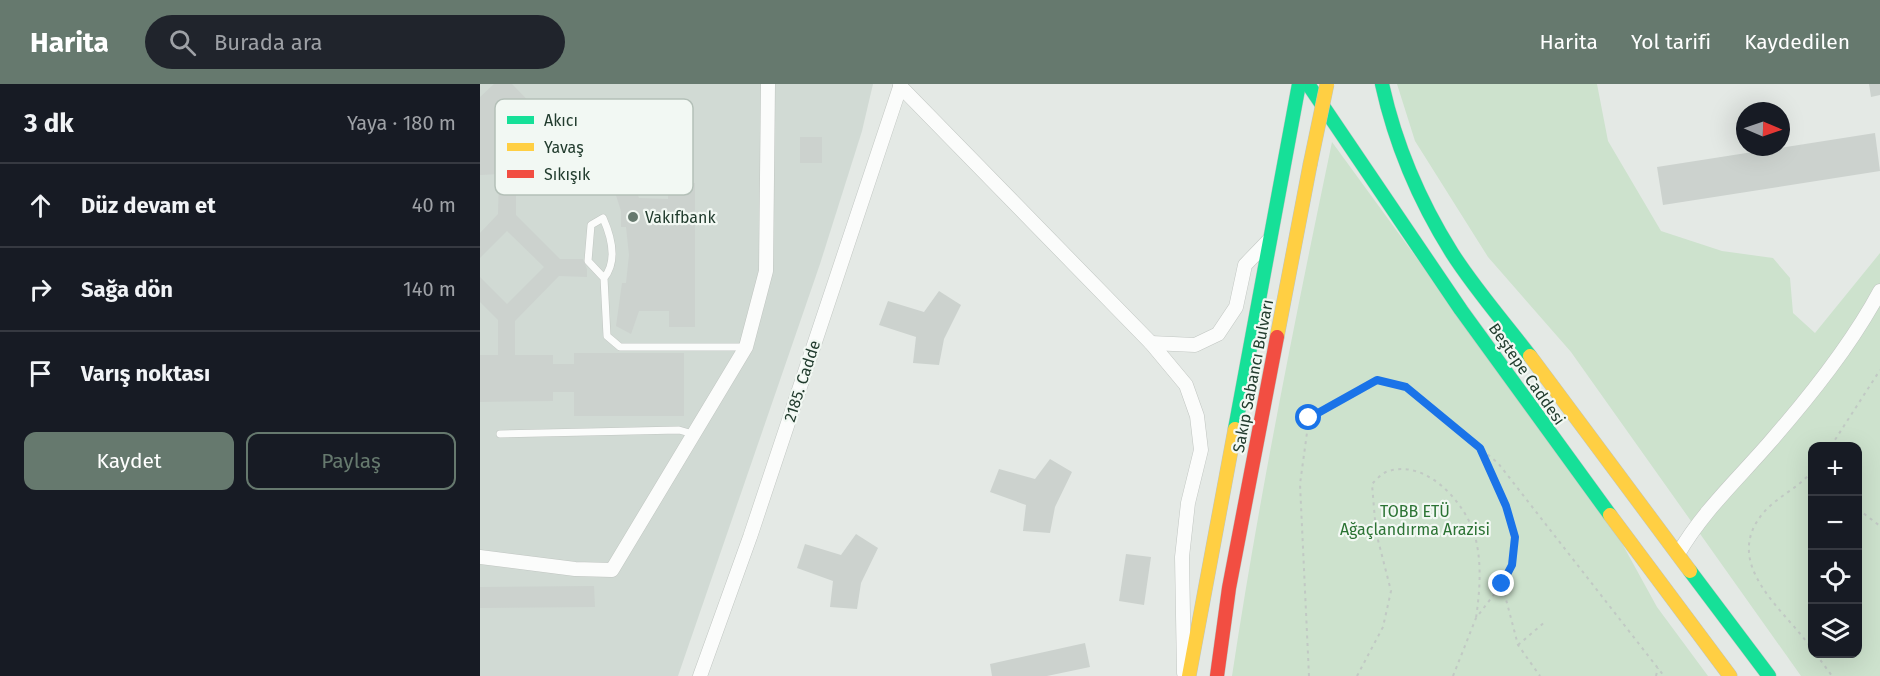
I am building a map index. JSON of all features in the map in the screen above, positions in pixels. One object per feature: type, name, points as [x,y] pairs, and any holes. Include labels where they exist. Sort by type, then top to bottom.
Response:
[{"type":"main road","name":"Sakıp Sabancı Bulvarı","points":[[1189,676],[1299,84]]},
{"type":"main road","name":"Beştepe Caddesi","points":[[1308,84],[1376,187],[1539,420],[1730,676]]},
{"type":"main road","name":"Sakıp Sabancı Bulvarı","points":[[1216,676],[1229,588],[1327,84]]},
{"type":"main road","name":"Beştepe Caddesi","points":[[1382,84],[1396,136],[1431,216],[1453,254],[1769,676]]},
{"type":"street","points":[[480,557],[575,569],[612,570],[746,347],[766,271],[768,84]]},
{"type":"street","points":[[900,85],[1151,343],[1186,385],[1197,416],[1201,450],[1188,503],[1182,557],[1184,676]]},
{"type":"street","name":"2185. Cadde","points":[[700,676],[750,537],[900,85]]},
{"type":"street","points":[[1151,343],[1195,345],[1218,334],[1236,307],[1245,266],[1269,240]]},
{"type":"street","points":[[1678,554],[1701,519],[1770,442],[1858,331],[1880,291]]},
{"type":"lane","points":[[604,278],[611,270],[611,237],[603,218],[591,225],[588,261],[604,278],[607,336],[620,347],[746,347]]},
{"type":"lane","points":[[500,434],[679,430],[693,434]]},
{"type":"path","points":[[1833,442],[1880,370]]},
{"type":"path","points":[[1309,676],[1300,484],[1309,418],[1377,380],[1406,387],[1498,463],[1664,676]]},
{"type":"path","points":[[1476,618],[1502,584],[1512,565],[1515,537],[1506,506],[1480,448]]},
{"type":"path","points":[[1357,676],[1378,637],[1389,610],[1390,591],[1376,532],[1372,484],[1385,472],[1405,470],[1425,474],[1461,508],[1474,534],[1479,559],[1480,588],[1476,618],[1453,676]]},
{"type":"path","points":[[1808,477],[1765,511],[1752,535],[1750,557],[1752,567],[1769,598],[1800,631],[1808,643]]},
{"type":"path","points":[[1862,513],[1880,526]]},
{"type":"path","points":[[1502,584],[1518,645],[1540,676]]},
{"type":"path","points":[[1518,645],[1546,621]]},
{"type":"path","points":[[1819,658],[1832,676]]},
{"type":"path","points":[[1656,676],[1658,668]]},
{"type":"shaded area","points":[[480,84],[873,84],[862,131],[820,264],[678,676],[480,676]]},
{"type":"green space","points":[[1397,84],[1597,84],[1608,141],[1661,231],[1722,251],[1773,258],[1790,278],[1793,313],[1815,333],[1880,253],[1880,676],[1801,676],[1571,352],[1488,257],[1415,141]]},
{"type":"green space","name":"TOBB ETÜ Ağaçlandırma Arazisi","points":[[1332,142],[1613,527],[1657,607],[1708,676],[1232,676],[1278,408]]},
{"type":"building","points":[[494,84],[512,84],[527,99],[495,99],[495,174],[480,175],[480,97]]},
{"type":"building","points":[[1869,84],[1880,84],[1880,95],[1871,97]]},
{"type":"building","points":[[1875,133],[1880,171],[1663,205],[1657,167],[1736,155],[1790,156],[1790,146]]},
{"type":"building","points":[[800,137],[822,137],[822,163],[800,163]]},
{"type":"building","points":[[693,183],[695,183],[695,327],[669,327],[669,311],[639,311],[631,334],[616,326],[622,283],[626,283],[629,255],[626,227],[621,227],[621,211],[616,195],[668,199],[668,195],[693,195]]},
{"type":"building","points":[[498,195],[516,195],[516,215],[560,259],[583,259],[587,269],[587,277],[559,276],[515,321],[515,355],[553,355],[553,364],[574,364],[574,353],[684,353],[684,416],[574,416],[574,392],[553,392],[553,401],[480,402],[480,355],[498,355],[498,320],[480,302],[480,277],[507,304],[544,267],[507,231],[480,258],[480,233],[498,214]]},
{"type":"building","points":[[939,291],[961,305],[944,339],[939,365],[913,363],[916,337],[879,325],[888,301],[924,312]]},
{"type":"building","points":[[1050,459],[1072,472],[1055,507],[1050,533],[1023,531],[1026,505],[990,492],[999,469],[1035,479]]},
{"type":"building","points":[[856,534],[878,548],[861,583],[857,609],[830,607],[833,581],[797,568],[805,544],[841,555]]},
{"type":"building","points":[[1126,554],[1151,557],[1144,605],[1119,601]]},
{"type":"building","points":[[594,586],[595,607],[480,608],[480,587]]},
{"type":"building","points":[[1085,643],[1090,667],[1047,676],[992,676],[990,664]]},
{"type":"traffic: fast","points":[[1235,429],[1299,84]]},
{"type":"traffic: fast","points":[[1308,84],[1461,310],[1610,515]]},
{"type":"traffic: fast","points":[[1382,84],[1401,150],[1440,234],[1470,280],[1530,356]]},
{"type":"traffic: fast","points":[[1690,571],[1769,676]]},
{"type":"traffic: slow","points":[[1310,165],[1327,84]]},
{"type":"traffic: slow","points":[[1277,337],[1310,165]]},
{"type":"traffic: slow","points":[[1530,356],[1690,571]]},
{"type":"traffic: slow","points":[[1189,676],[1235,429]]},
{"type":"traffic: slow","points":[[1610,515],[1730,676]]},
{"type":"traffic: jam","points":[[1217,676],[1229,588],[1277,337]]},
{"type":"place","name":"Vakıfbank","points":[[633,217]]},
{"type":"route","points":[[1309,418],[1377,380],[1406,387],[1480,448],[1506,506],[1515,537],[1512,565],[1502,584]]}]
